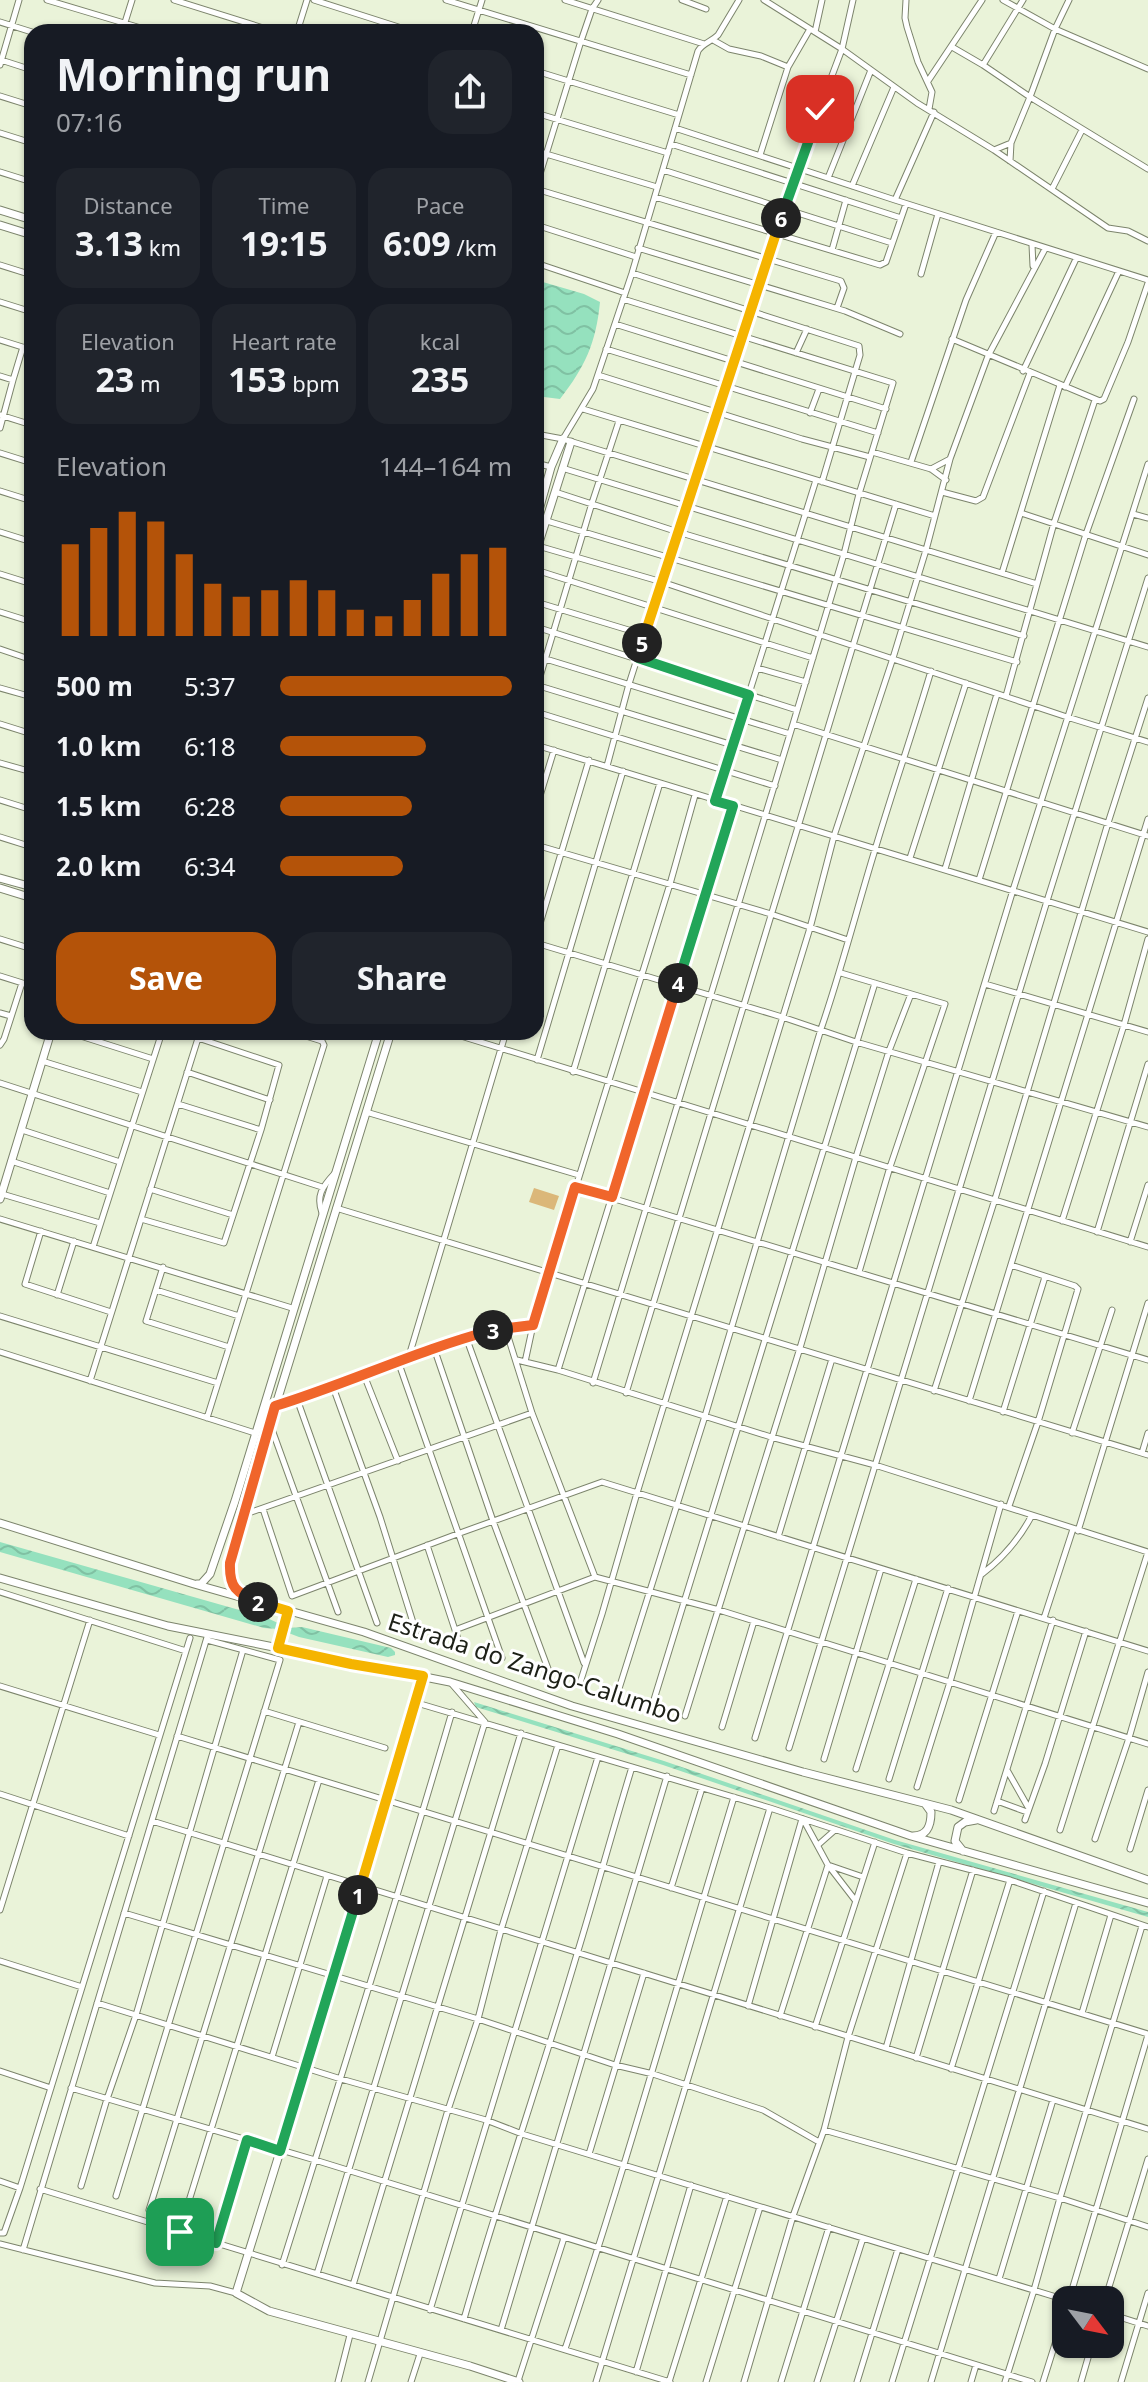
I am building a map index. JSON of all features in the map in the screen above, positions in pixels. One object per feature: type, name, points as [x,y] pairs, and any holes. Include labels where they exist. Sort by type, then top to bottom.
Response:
[{"type":"street","points":[[19,0],[1,62],[24,68]]},
{"type":"street","points":[[47,0],[127,24]]},
{"type":"street","points":[[124,23],[132,0]]},
{"type":"street","points":[[174,0],[250,24]]},
{"type":"street","points":[[300,24],[307,0]]},
{"type":"street","points":[[314,0],[389,24]]},
{"type":"street","points":[[446,0],[525,24]]},
{"type":"street","points":[[475,24],[482,0]]},
{"type":"street","points":[[565,0],[704,44]]},
{"type":"street","points":[[544,161],[581,41],[598,0]]},
{"type":"street","points":[[682,0],[706,9]]},
{"type":"street","points":[[544,529],[571,426],[583,409],[598,375],[632,273],[698,51],[713,40],[727,23],[739,0]]},
{"type":"street","points":[[764,0],[1112,230],[1128,231],[1148,241]]},
{"type":"street","points":[[760,155],[788,67],[812,30],[822,0]]},
{"type":"street","points":[[607,766],[669,557],[792,182],[842,49],[853,0]]},
{"type":"street","points":[[895,200],[932,111],[932,97],[907,27],[906,0]]},
{"type":"street","points":[[927,82],[982,0]]},
{"type":"street","points":[[1003,0],[1055,29],[1148,69]]},
{"type":"street","points":[[983,65],[1023,0]]},
{"type":"street","points":[[1010,161],[1011,143],[1069,0]]},
{"type":"street","points":[[0,22],[24,30]]},
{"type":"street","points":[[544,30],[691,75]]},
{"type":"street","points":[[713,40],[729,49],[761,56],[788,67]]},
{"type":"street","points":[[952,47],[1148,169]]},
{"type":"street","points":[[828,178],[871,70]]},
{"type":"street","points":[[544,73],[679,115]]},
{"type":"street","points":[[852,186],[894,87]]},
{"type":"street","points":[[0,96],[24,104]]},
{"type":"street","points":[[544,115],[668,153]]},
{"type":"street","points":[[675,128],[1148,282],[1104,399],[1095,400],[952,339]]},
{"type":"street","points":[[1052,189],[1083,130]]},
{"type":"street","points":[[0,133],[24,140]]},
{"type":"street","points":[[994,150],[1011,143]]},
{"type":"street","points":[[671,144],[901,218]]},
{"type":"street","points":[[546,154],[657,187]]},
{"type":"street","points":[[663,170],[892,243]]},
{"type":"street","points":[[0,172],[24,180]]},
{"type":"street","points":[[544,190],[841,281],[844,288],[837,308]]},
{"type":"street","points":[[654,197],[880,265],[886,262],[906,204]]},
{"type":"street","points":[[832,250],[846,200]]},
{"type":"street","points":[[0,210],[24,218]]},
{"type":"street","points":[[921,274],[938,214]]},
{"type":"street","points":[[0,225],[24,232]]},
{"type":"street","points":[[544,228],[636,257]]},
{"type":"street","points":[[911,462],[952,339],[996,232]]},
{"type":"street","points":[[1032,245],[1034,267]]},
{"type":"street","points":[[638,248],[837,308],[900,334]]},
{"type":"street","points":[[580,1683],[810,928],[834,836],[926,550],[950,459],[988,356],[1045,249]]},
{"type":"street","points":[[942,492],[976,501],[983,497],[1027,372],[1076,259]]},
{"type":"street","points":[[0,265],[24,272]]},
{"type":"street","points":[[544,266],[743,337],[893,383],[821,633],[593,1383]]},
{"type":"street","points":[[1002,573],[1062,386],[1119,271]]},
{"type":"street","points":[[632,273],[859,346],[860,355],[847,397],[805,514],[715,801]]},
{"type":"street","points":[[0,302],[24,310]]},
{"type":"street","points":[[615,324],[886,409]]},
{"type":"street","points":[[796,353],[807,329]]},
{"type":"street","points":[[0,340],[23,347],[0,428]]},
{"type":"street","points":[[606,349],[878,433]]},
{"type":"street","points":[[598,375],[831,447],[911,462],[931,469],[946,480]]},
{"type":"street","points":[[0,376],[13,380]]},
{"type":"street","points":[[810,413],[819,389]]},
{"type":"street","points":[[979,880],[1086,534],[1134,399]]},
{"type":"street","points":[[1006,696],[1054,523],[1095,400]]},
{"type":"street","points":[[583,409],[935,516]]},
{"type":"street","points":[[2,416],[24,423]]},
{"type":"street","points":[[544,665],[619,421]]},
{"type":"street","points":[[544,436],[1037,584]]},
{"type":"street","points":[[544,482],[567,440]]},
{"type":"street","points":[[0,453],[24,460]]},
{"type":"street","points":[[931,469],[950,459]]},
{"type":"street","points":[[755,1738],[1040,802],[1148,464]]},
{"type":"street","points":[[544,465],[551,467]]},
{"type":"street","points":[[562,468],[1148,647]]},
{"type":"street","points":[[0,491],[24,498]]},
{"type":"street","points":[[555,492],[1024,636]]},
{"type":"street","points":[[626,1393],[896,504]]},
{"type":"street","points":[[1021,513],[1148,555]]},
{"type":"street","points":[[1133,514],[1148,518]]},
{"type":"street","points":[[547,521],[1017,662]]},
{"type":"street","points":[[0,532],[24,540]]},
{"type":"street","points":[[544,550],[576,557],[773,617],[1148,742]]},
{"type":"street","points":[[544,573],[813,658]]},
{"type":"street","points":[[0,574],[24,582]]},
{"type":"street","points":[[789,1748],[1148,578]]},
{"type":"street","points":[[544,604],[645,635]]},
{"type":"street","points":[[0,612],[24,620]]},
{"type":"street","points":[[544,630],[797,710]]},
{"type":"street","points":[[0,649],[24,657]]},
{"type":"street","points":[[546,659],[790,734]]},
{"type":"street","points":[[757,668],[806,682]]},
{"type":"street","points":[[617,1695],[705,1416],[821,1029],[841,973],[875,847],[931,671]]},
{"type":"street","points":[[910,858],[966,683]]},
{"type":"street","points":[[0,688],[24,695]]},
{"type":"street","points":[[544,689],[782,760]]},
{"type":"street","points":[[945,869],[997,694]]},
{"type":"street","points":[[934,1391],[1148,698]]},
{"type":"street","points":[[544,715],[775,786]]},
{"type":"street","points":[[0,724],[24,732]]},
{"type":"street","points":[[793,724],[1146,835]]},
{"type":"street","points":[[544,747],[1148,932]]},
{"type":"street","points":[[544,783],[554,750]]},
{"type":"street","points":[[544,913],[589,760]]},
{"type":"street","points":[[0,763],[24,770]]},
{"type":"street","points":[[544,1037],[623,771]]},
{"type":"street","points":[[573,1072],[660,783]]},
{"type":"street","points":[[525,1362],[533,1325],[695,795]]},
{"type":"street","points":[[0,800],[24,808]]},
{"type":"street","points":[[558,1370],[733,806]]},
{"type":"street","points":[[969,1401],[1087,1014],[1146,835],[1148,819]]},
{"type":"street","points":[[0,837],[24,844]]},
{"type":"street","points":[[544,847],[848,940]]},
{"type":"street","points":[[0,878],[24,890]]},
{"type":"street","points":[[0,888],[24,892]]},
{"type":"street","points":[[0,939],[24,946]]},
{"type":"street","points":[[1062,1222],[1148,939]]},
{"type":"street","points":[[544,943],[856,1042],[1148,1127]]},
{"type":"street","points":[[841,973],[945,1004],[890,1167],[859,1272]]},
{"type":"street","points":[[0,976],[22,983],[0,1045]]},
{"type":"street","points":[[652,1706],[875,983]]},
{"type":"street","points":[[985,984],[1148,1032]]},
{"type":"street","points":[[685,1716],[889,1051],[911,994]]},
{"type":"street","points":[[0,1013],[11,1016]]},
{"type":"street","points":[[49,1040],[22,1130],[3,1176],[1,1196],[100,1223]]},
{"type":"street","points":[[93,1040],[153,1059]]},
{"type":"street","points":[[93,1247],[159,1040]]},
{"type":"street","points":[[90,1381],[197,1040]]},
{"type":"street","points":[[141,1219],[223,1244],[279,1065],[212,1040]]},
{"type":"street","points":[[207,1418],[324,1045],[319,1040]]},
{"type":"street","points":[[194,1584],[201,1584],[210,1574],[377,1040]]},
{"type":"street","points":[[259,1602],[238,1591],[230,1579],[230,1563],[275,1406],[388,1040]]},
{"type":"street","points":[[479,1040],[573,1072],[678,1101],[1148,1247]]},
{"type":"street","points":[[409,1356],[503,1040]]},
{"type":"street","points":[[537,1060],[543,1040]]},
{"type":"street","points":[[42,1061],[142,1092]]},
{"type":"street","points":[[1097,1232],[1148,1064]]},
{"type":"street","points":[[187,1072],[270,1100]]},
{"type":"street","points":[[0,1083],[322,1187]]},
{"type":"street","points":[[178,1103],[261,1130]]},
{"type":"street","points":[[365,1112],[579,1175]]},
{"type":"street","points":[[22,1130],[120,1162]]},
{"type":"street","points":[[11,1161],[110,1193]]},
{"type":"street","points":[[322,1213],[318,1198],[322,1187],[335,1174]]},
{"type":"street","points":[[1130,1242],[1148,1185]]},
{"type":"street","points":[[575,1187],[1148,1360]]},
{"type":"street","points":[[150,1189],[233,1215]]},
{"type":"street","points":[[335,1208],[1145,1454],[1148,1433]]},
{"type":"street","points":[[0,1219],[292,1308]]},
{"type":"street","points":[[41,1231],[25,1284],[111,1312]]},
{"type":"street","points":[[57,1295],[74,1241]]},
{"type":"street","points":[[1009,1506],[1078,1289],[1011,1265]]},
{"type":"street","points":[[163,1267],[146,1321],[229,1347]]},
{"type":"street","points":[[1003,1412],[1045,1277]]},
{"type":"street","points":[[156,1290],[239,1316]]},
{"type":"street","points":[[1044,1618],[1105,1443],[1148,1303]]},
{"type":"street","points":[[1072,1433],[1112,1310]]},
{"type":"street","points":[[0,1316],[218,1383]]},
{"type":"street","points":[[275,1406],[466,1337],[505,1327],[533,1325]]},
{"type":"street","points":[[505,1327],[532,1413],[595,1577]]},
{"type":"street","points":[[466,1337],[585,1666]]},
{"type":"street","points":[[434,1348],[493,1521],[550,1674]]},
{"type":"street","points":[[0,1352],[255,1433]]},
{"type":"street","points":[[778,1537],[832,1359]]},
{"type":"street","points":[[517,1360],[805,1447],[875,1465],[1148,1552],[1060,1830]]},
{"type":"street","points":[[398,1361],[502,1658]]},
{"type":"street","points":[[364,1375],[398,1461]]},
{"type":"street","points":[[333,1387],[394,1559],[416,1632]]},
{"type":"street","points":[[297,1399],[377,1623]]},
{"type":"street","points":[[242,1516],[532,1413]]},
{"type":"street","points":[[270,1423],[338,1612]]},
{"type":"street","points":[[263,1509],[292,1596],[602,1482],[1148,1651]]},
{"type":"street","points":[[917,1787],[1001,1504]]},
{"type":"street","points":[[982,1574],[1012,1545],[1032,1515]]},
{"type":"street","name":"Estrada do Zango-Calumbo","points":[[0,1523],[194,1584],[402,1644],[572,1706],[803,1772],[925,1803],[1148,1880]]},
{"type":"street","points":[[427,1545],[459,1642]]},
{"type":"street","points":[[824,1759],[881,1569]]},
{"type":"street","points":[[455,1630],[595,1577],[719,1610],[1148,1744]]},
{"type":"street","name":"Estrada do Zango-Calumbo","points":[[0,1578],[208,1636],[450,1682],[673,1752],[911,1836],[1148,1903]]},
{"type":"street","points":[[856,1769],[916,1579]]},
{"type":"street","points":[[889,1779],[948,1588]]},
{"type":"street","points":[[0,1592],[186,1651]]},
{"type":"street","points":[[278,1648],[288,1611]]},
{"type":"street","points":[[959,1800],[1018,1611]]},
{"type":"street","points":[[0,1910],[90,1620]]},
{"type":"street","points":[[994,1811],[1053,1620]]},
{"type":"street","points":[[722,1727],[754,1621]]},
{"type":"street","points":[[1025,1820],[1086,1631]]},
{"type":"street","points":[[23,2250],[208,1636],[280,1660],[116,2196]]},
{"type":"street","points":[[0,2233],[4,2233],[20,2188],[190,1638]]},
{"type":"street","points":[[81,2186],[136,2015],[243,1650]]},
{"type":"street","points":[[1095,1839],[1148,1672]]},
{"type":"street","points":[[236,2293],[423,1676]]},
{"type":"street","points":[[450,1682],[485,1722]]},
{"type":"street","points":[[0,1686],[160,1735]]},
{"type":"street","points":[[417,1703],[667,1776],[907,1853],[1010,1880],[1145,1927],[1086,2110],[1005,2382]]},
{"type":"street","points":[[264,1711],[385,1748]]},
{"type":"street","points":[[282,2265],[398,1898],[452,1712]]},
{"type":"street","points":[[149,2210],[299,1722]]},
{"type":"street","points":[[317,2274],[485,1722]]},
{"type":"street","points":[[353,2285],[521,1733]]},
{"type":"street","points":[[177,1736],[1148,2034],[1071,2286]]},
{"type":"street","points":[[368,2382],[558,1745]]},
{"type":"street","points":[[430,2310],[598,1757]]},
{"type":"street","points":[[464,2319],[493,2215],[522,2134],[632,1767]]},
{"type":"street","points":[[1007,1769],[1028,1810]]},
{"type":"street","points":[[501,2330],[667,1776]]},
{"type":"street","points":[[184,2217],[319,1780]]},
{"type":"street","points":[[671,1888],[702,1788]]},
{"type":"street","points":[[1130,1849],[1148,1790]]},
{"type":"street","points":[[0,1794],[129,1836]]},
{"type":"street","points":[[565,2349],[653,2074],[677,1983],[734,1797]]},
{"type":"street","points":[[997,1801],[1028,1810]]},
{"type":"street","points":[[911,1836],[921,1836],[928,1829],[931,1812],[925,1803]]},
{"type":"street","points":[[596,2382],[770,1808]]},
{"type":"street","points":[[802,1819],[828,1865],[855,1900]]},
{"type":"street","points":[[748,2006],[802,1819]]},
{"type":"street","points":[[967,1853],[955,1841],[956,1831],[961,1823],[978,1820]]},
{"type":"street","points":[[152,1821],[1148,2129]]},
{"type":"street","points":[[818,1845],[835,1829]]},
{"type":"street","points":[[815,2027],[875,1842]]},
{"type":"street","points":[[744,2382],[767,2299],[824,2130],[848,2037],[907,1853]]},
{"type":"street","points":[[886,2048],[939,1862]]},
{"type":"street","points":[[828,1865],[863,1877]]},
{"type":"street","points":[[780,2016],[828,1865]]},
{"type":"street","points":[[916,2058],[973,1870]]},
{"type":"street","points":[[272,2057],[327,1876]]},
{"type":"street","points":[[951,2069],[1010,1880]]},
{"type":"street","points":[[892,2382],[1044,1891]]},
{"type":"street","points":[[931,2382],[1076,1903]]},
{"type":"street","points":[[124,1913],[438,2006],[763,2110],[819,2142]]},
{"type":"street","points":[[1082,2013],[1111,1915]]},
{"type":"street","points":[[0,1961],[82,1987]]},
{"type":"street","points":[[589,2154],[644,1973]]},
{"type":"street","points":[[97,2003],[1052,2295]]},
{"type":"street","points":[[0,2071],[51,2088]]},
{"type":"street","points":[[71,2088],[315,2160],[1032,2382]]},
{"type":"street","points":[[998,2279],[1053,2100]]},
{"type":"street","points":[[824,2130],[1060,2198],[1148,2227]]},
{"type":"street","points":[[216,2243],[247,2140]]},
{"type":"street","points":[[1109,2286],[1148,2159]]},
{"type":"street","points":[[0,2181],[20,2188]]},
{"type":"street","points":[[636,2372],[691,2185]]},
{"type":"street","points":[[40,2189],[669,2382],[727,2196]]},
{"type":"street","points":[[706,2382],[760,2207]]},
{"type":"street","points":[[781,2382],[829,2227]]},
{"type":"street","points":[[0,2244],[155,2283],[210,2286],[236,2293],[269,2311],[519,2382],[564,2238]]},
{"type":"street","points":[[817,2382],[863,2238]]},
{"type":"street","points":[[857,2382],[898,2249]]},
{"type":"street","points":[[1121,2382],[1148,2293]]},
{"type":"street","points":[[1124,2318],[1148,2326]]},
{"type":"street","points":[[338,2382],[350,2335]]},
{"type":"street","points":[[1043,2382],[1052,2353]]},
{"type":"street","points":[[411,2382],[420,2354]]},
{"type":"street","points":[[1081,2382],[1088,2358]]},
{"type":"street","points":[[971,2382],[976,2365]]},
{"type":"shaded area","points":[[534,1188],[559,1196],[554,1210],[529,1202]]},
{"type":"water","points":[[544,282],[600,302],[588,354],[560,399],[544,397]]},
{"type":"water","points":[[0,1542],[267,1618],[289,1628],[302,1627],[391,1648],[395,1655],[388,1657],[264,1628],[0,1552]]},
{"type":"water","points":[[474,1702],[664,1761],[895,1840],[1148,1912],[1148,1917],[894,1844],[663,1765],[476,1707]]},
{"type":"route","points":[[180,2232],[216,2243],[247,2140],[280,2151],[423,1676],[278,1648],[288,1611],[248,1598],[234,1588],[230,1579],[230,1563],[275,1406],[452,1341],[505,1327],[533,1325],[575,1187],[612,1197],[733,806],[715,801],[749,695],[638,658],[792,182],[820,109]]}]
